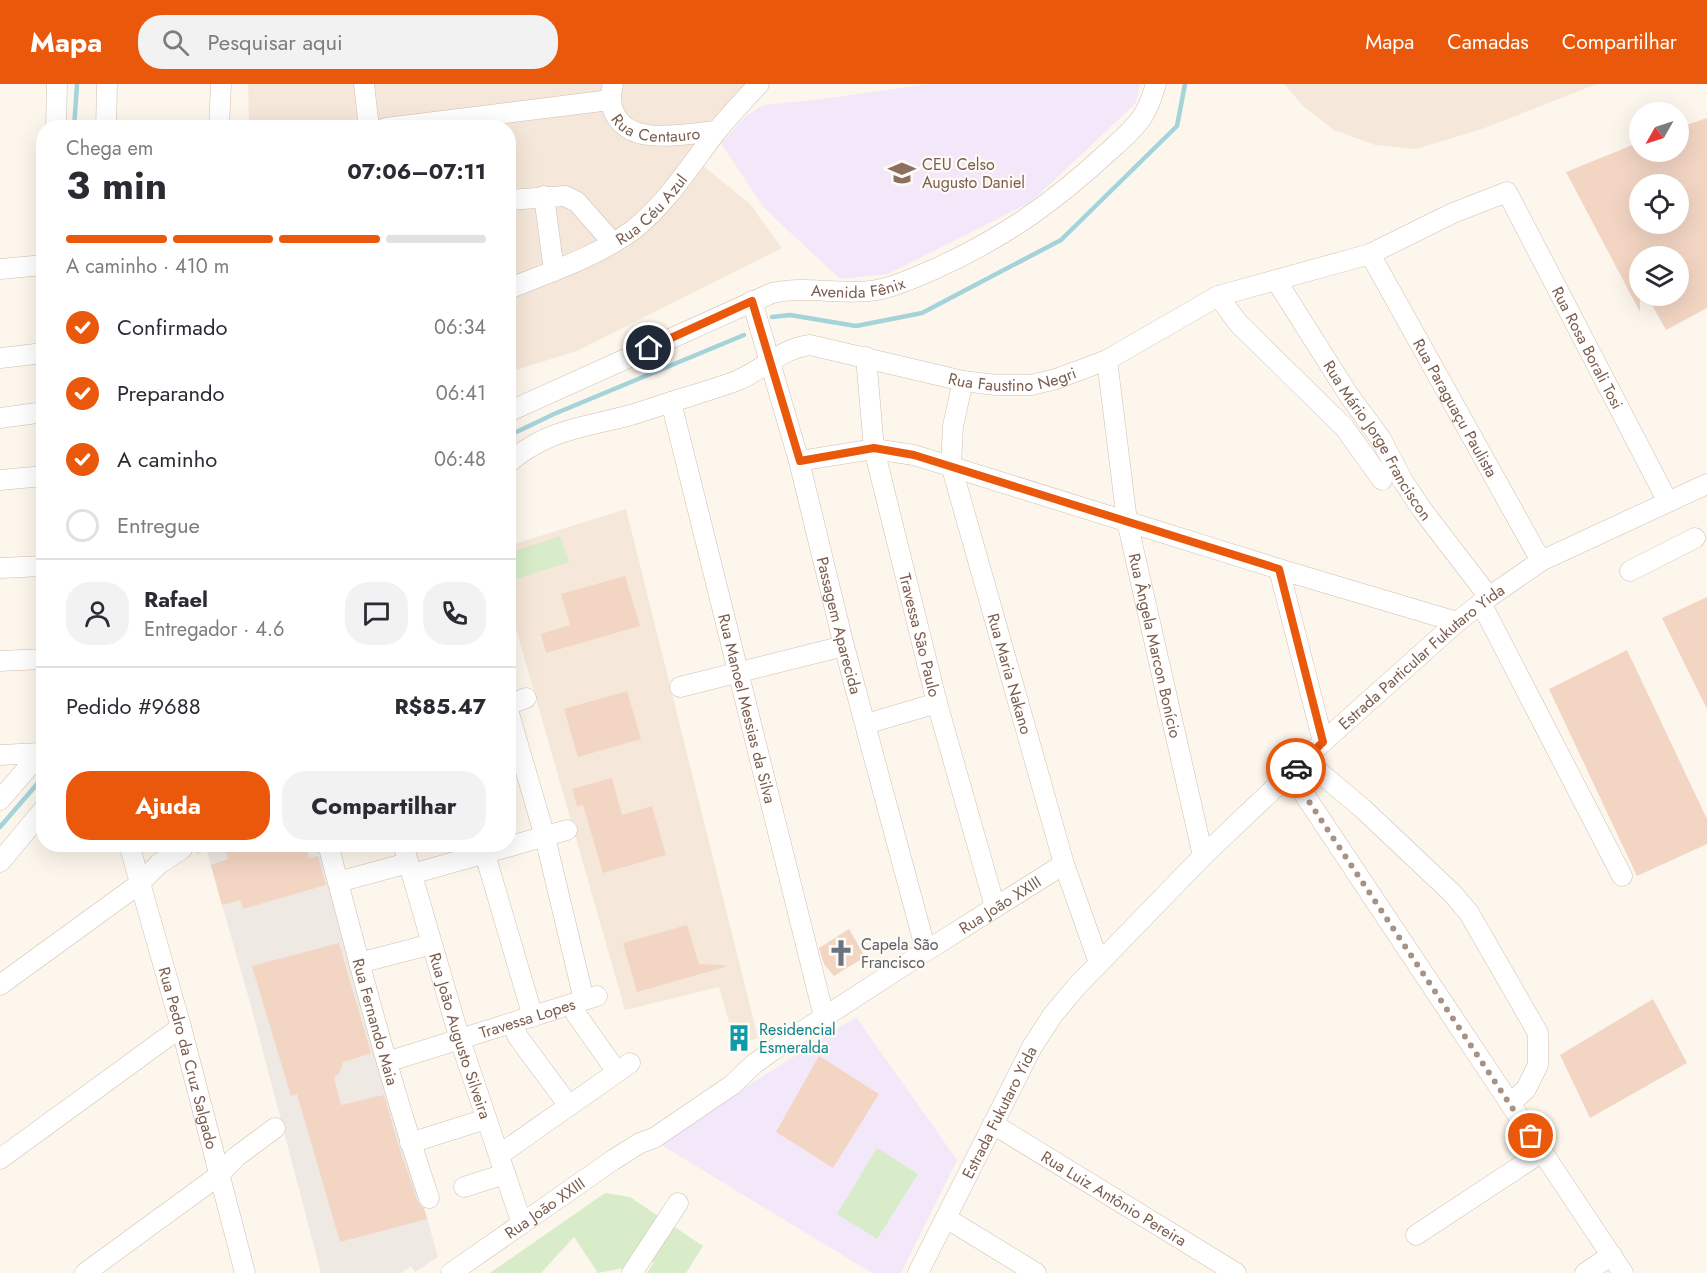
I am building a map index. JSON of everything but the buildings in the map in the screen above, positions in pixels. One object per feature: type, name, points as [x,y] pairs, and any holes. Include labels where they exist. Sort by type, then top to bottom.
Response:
[{"type":"street","points":[[56,120],[57,84]]},
{"type":"street","points":[[106,120],[107,84]]},
{"type":"street","points":[[219,120],[221,84]]},
{"type":"street","points":[[364,84],[368,120]]},
{"type":"street","name":"Rua Céu Azul","points":[[516,285],[554,271],[613,243],[633,229],[667,197],[717,131],[759,84]]},
{"type":"street","name":"Avenida Fênix","points":[[516,408],[752,301],[787,290],[876,290],[919,276],[992,240],[1015,228],[1054,199],[1133,128],[1143,115],[1156,84]]},
{"type":"street","name":"Rua Centauro","points":[[436,120],[612,92],[619,121],[635,133],[650,136],[717,131]]},
{"type":"street","name":"Rua Faustino Negri","points":[[516,457],[530,447],[565,430],[628,416],[739,380],[787,350],[810,345],[963,381],[996,385],[1031,385],[1107,360],[1218,296],[1370,254],[1453,213],[1507,192]]},
{"type":"street","name":"Rua Rosa Borali Tosi","points":[[1507,192],[1668,502]]},
{"type":"street","points":[[544,196],[554,271]]},
{"type":"street","points":[[516,199],[565,196],[577,202],[613,243]]},
{"type":"street","name":"Rua Paraguaçu Paulista","points":[[1370,254],[1541,561]]},
{"type":"street","points":[[0,269],[36,266]]},
{"type":"street","name":"Rua Mário Jorge Franciscon","points":[[1276,280],[1348,394],[1381,439],[1416,501],[1485,600],[1622,876]]},
{"type":"street","points":[[1218,296],[1239,324],[1344,427],[1382,480]]},
{"type":"street","name":"Passagem Aparecida","points":[[752,301],[800,461],[844,646],[926,951]]},
{"type":"street","points":[[0,358],[36,354]]},
{"type":"street","name":"Travessa São Paulo","points":[[866,357],[874,448],[937,703],[996,907]]},
{"type":"street","name":"Rua Ângela Marcon Bonício","points":[[1107,360],[1127,521],[1203,856]]},
{"type":"street","name":"Rua Maria Nakano","points":[[963,381],[953,426],[951,465],[1064,864],[1099,963]]},
{"type":"street","name":"Rua Manoel Messias da Silva","points":[[671,402],[824,1017]]},
{"type":"street","points":[[0,418],[36,413]]},
{"type":"street","points":[[800,461],[874,448],[914,455],[1457,622]]},
{"type":"street","points":[[0,480],[36,478]]},
{"type":"street","name":"Estrada Particular Fukutaro Yida","points":[[1099,963],[1203,856],[1290,773],[1457,622],[1541,561],[1707,484]]},
{"type":"street","points":[[1630,571],[1695,538]]},
{"type":"street","points":[[0,568],[36,566]]},
{"type":"street","points":[[1279,569],[1323,742]]},
{"type":"street","points":[[680,687],[844,646]]},
{"type":"street","points":[[0,661],[36,659]]},
{"type":"street","points":[[866,724],[937,703]]},
{"type":"street","points":[[464,1187],[502,1165],[569,1106],[624,1067],[576,1014],[585,1000],[545,837],[516,737]]},
{"type":"street","points":[[0,755],[36,752]]},
{"type":"street","points":[[0,800],[36,758]]},
{"type":"street","points":[[1305,760],[1362,808],[1452,893],[1468,913],[1538,1033],[1538,1065],[1526,1089],[1510,1104]]},
{"type":"street","points":[[1290,773],[1623,1273]]},
{"type":"street","points":[[0,862],[36,819]]},
{"type":"street","points":[[516,843],[567,830]]},
{"type":"street","name":"Rua Pedro da Cruz Salgado","points":[[131,852],[181,1027],[245,1273]]},
{"type":"street","points":[[0,985],[139,884],[159,864],[177,852]]},
{"type":"street","name":"Rua Fernando Maia","points":[[330,852],[410,1143],[429,1198]]},
{"type":"street","points":[[338,882],[408,860],[463,852]]},
{"type":"street","points":[[484,852],[532,1017]]},
{"type":"street","name":"Rua João Augusto Silveira","points":[[408,860],[460,1040],[522,1224]]},
{"type":"street","name":"Rua João XXIII","points":[[451,1273],[640,1143],[654,1138],[732,1085],[754,1064],[824,1017],[1064,864]]},
{"type":"street","points":[[359,963],[432,944]]},
{"type":"street","name":"Estrada Fukutaro Yida","points":[[918,1273],[1037,1039],[1052,1016],[1099,963]]},
{"type":"street","name":"Travessa Lopes","points":[[387,1062],[585,1000]]},
{"type":"street","points":[[512,1023],[518,1037],[569,1106]]},
{"type":"street","points":[[0,1159],[181,1027]]},
{"type":"street","points":[[410,1143],[486,1119]]},
{"type":"street","name":"Rua Luiz Antônio Pereira","points":[[993,1124],[1236,1273]]},
{"type":"street","points":[[85,1273],[218,1176],[236,1157],[275,1128]]},
{"type":"street","points":[[1416,1235],[1542,1152]]},
{"type":"street","points":[[632,1273],[678,1203]]},
{"type":"street","points":[[945,1218],[1036,1273]]},
{"type":"street","points":[[1586,1273],[1612,1255]]},
{"type":"shaded area","points":[[248,84],[750,84],[690,155],[749,203],[782,248],[577,351],[516,370],[516,120],[249,120]]},
{"type":"shaded area","name":"CEU Celso Augusto Daniel","points":[[929,84],[1140,84],[1136,103],[1031,202],[888,274],[840,279],[763,207],[721,143],[746,116],[763,105]]},
{"type":"shaded area","points":[[1284,84],[1597,84],[1482,129],[1416,149],[1375,145],[1334,130],[1304,107]]},
{"type":"shaded area","points":[[626,509],[758,1038],[736,1046],[719,987],[625,1010],[516,628],[516,543]]},
{"type":"shaded area","points":[[207,852],[324,852],[438,1257],[415,1272],[411,1266],[401,1273],[321,1273],[251,1006]]},
{"type":"shaded area","points":[[856,1017],[957,1160],[901,1273],[872,1273],[658,1143]]},
{"type":"green space","points":[[560,536],[569,562],[516,579],[516,551]]},
{"type":"green space","points":[[877,1148],[918,1174],[877,1239],[837,1214]]},
{"type":"green space","points":[[605,1193],[630,1197],[703,1246],[686,1273],[647,1273],[654,1262],[598,1273],[574,1237],[541,1273],[490,1273]]},
{"type":"waterway","points":[[75,120],[77,84]]},
{"type":"waterway","points":[[772,317],[790,315],[856,326],[922,313],[1061,240],[1177,126],[1185,84]]},
{"type":"waterway","points":[[516,432],[554,414],[744,335]]},
{"type":"waterway","points":[[0,827],[36,785]]},
{"type":"way so far","points":[[1296,768],[1290,773],[1531,1136]]},
{"type":"place","name":"CEU Celso Augusto Daniel","points":[[902,173]]},
{"type":"place","name":"Capela São Francisco","points":[[841,953]]},
{"type":"place","name":"Residencial Esmeralda","points":[[739,1038]]},
{"type":"route","points":[[649,348],[752,301],[800,461],[874,448],[914,455],[1279,569],[1323,742],[1296,768]]}]
